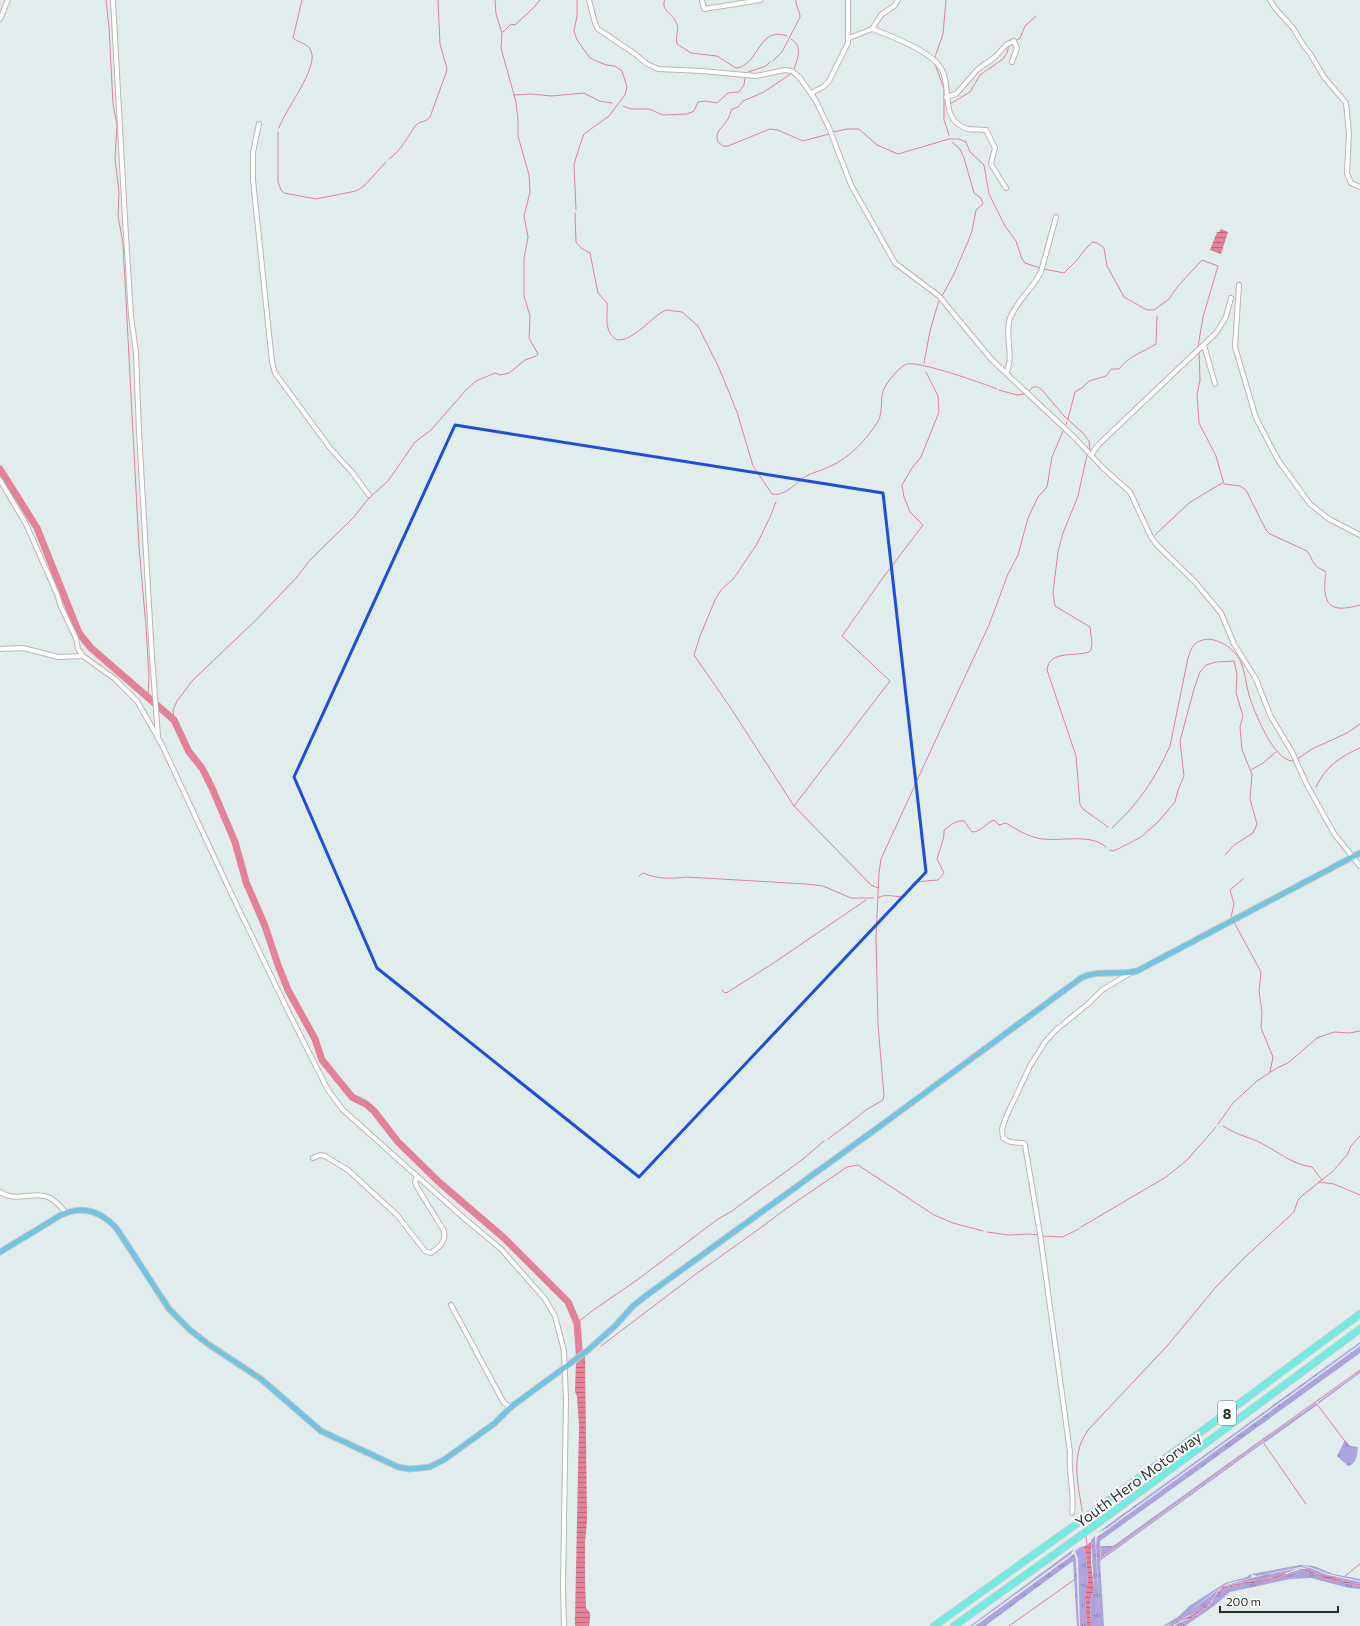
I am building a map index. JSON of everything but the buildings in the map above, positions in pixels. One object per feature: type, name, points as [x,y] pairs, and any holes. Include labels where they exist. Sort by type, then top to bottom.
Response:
[{"type":"highway","name":"Youth Hero Motorway","points":[[934,1626],[1075,1526],[1360,1314]]},
{"type":"highway","name":"Youth Hero Motorway","points":[[954,1626],[1075,1540],[1360,1329]]},
{"type":"main road","points":[[0,1252],[66,1212],[78,1209],[88,1210],[109,1221],[117,1229],[169,1308],[184,1325],[214,1348],[261,1379],[321,1431],[393,1465],[414,1469],[430,1467],[495,1423],[511,1407],[587,1351],[615,1326],[633,1306],[647,1295],[1081,978],[1094,973],[1131,973],[1360,853]]},
{"type":"street","points":[[0,19],[8,0]]},
{"type":"street","points":[[113,0],[125,219],[136,352],[139,432],[155,698],[159,738]]},
{"type":"street","points":[[589,0],[598,29],[647,64],[658,69],[713,72],[749,76],[785,70],[792,71],[800,78],[811,93],[831,133],[850,185],[892,257],[901,268],[939,296],[991,359],[1075,438],[1103,468],[1130,492],[1157,545],[1196,583],[1221,613],[1234,644],[1256,679],[1270,715],[1292,752],[1306,786],[1335,835],[1360,866]]},
{"type":"street","points":[[702,0],[704,9],[761,0]]},
{"type":"street","points":[[811,93],[829,81],[846,48],[849,38],[848,0]]},
{"type":"street","points":[[849,38],[872,29],[881,15],[894,6],[898,0]]},
{"type":"street","points":[[1270,0],[1274,8],[1292,28],[1311,55],[1324,78],[1346,103],[1348,133],[1347,173],[1351,183],[1360,187]]},
{"type":"street","points":[[872,29],[885,33],[911,45],[937,64],[944,78],[948,110],[955,120],[965,128],[986,130],[989,134],[996,148],[991,163],[1006,188]]},
{"type":"street","points":[[946,97],[956,94],[978,69],[996,57],[1006,45],[1014,41],[1017,48],[1012,62]]},
{"type":"street","points":[[259,124],[253,152],[253,180],[258,241],[272,362],[275,373],[330,448],[351,471],[369,496]]},
{"type":"street","points":[[1006,373],[1009,367],[1008,341],[1010,320],[1031,285],[1038,279],[1056,217]]},
{"type":"street","points":[[1240,285],[1235,347],[1256,418],[1278,460],[1310,504],[1330,519],[1360,535]]},
{"type":"street","points":[[1091,455],[1098,445],[1204,344],[1223,323],[1231,298]]},
{"type":"street","points":[[1204,344],[1215,384]]},
{"type":"street","points":[[0,480],[26,524],[57,594],[61,607],[76,638],[78,649],[83,656],[115,679],[137,701],[159,738],[231,893],[328,1090],[343,1110],[416,1177],[501,1249],[545,1300],[555,1316],[561,1333],[564,1351],[566,1424],[563,1587],[564,1626]]},
{"type":"street","points":[[0,649],[23,648],[58,657],[83,656]]},
{"type":"street","points":[[1072,1513],[1073,1502],[1069,1473],[1070,1452],[1040,1234],[1025,1145],[1022,1142],[1012,1143],[1003,1138],[1002,1129],[1006,1117],[1030,1066],[1044,1042],[1102,990],[1131,973]]},
{"type":"street","points":[[313,1158],[320,1155],[325,1156],[348,1170],[397,1215],[425,1251],[431,1253],[443,1243],[445,1237],[444,1231],[416,1187],[416,1177]]},
{"type":"street","points":[[0,1192],[7,1196],[17,1197],[34,1195],[46,1196],[54,1200],[66,1212]]},
{"type":"street","points":[[451,1304],[504,1403],[511,1407]]},
{"type":"highlighted area","points":[[455,425],[883,493],[926,872],[639,1177],[377,968],[294,777]]},
{"type":"green space","points":[[1360,1342],[1360,1344],[1107,1528],[1097,1533]]},
{"type":"green space","points":[[1360,1346],[1360,1353],[1100,1541],[1100,1559],[1262,1442],[1263,1443],[1100,1561],[1104,1626],[1100,1626],[1096,1546],[1097,1537]]},
{"type":"green space","points":[[1360,1369],[1101,1557],[1100,1546],[1113,1546]]},
{"type":"green space","points":[[1360,1371],[1360,1373],[1318,1404],[1318,1402]]},
{"type":"green space","points":[[1316,1403],[1317,1405],[1264,1443],[1263,1441]]},
{"type":"green space","points":[[1345,1440],[1350,1446],[1358,1447],[1357,1456],[1353,1463],[1348,1466],[1337,1456]]},
{"type":"green space","points":[[1095,1536],[1100,1626],[1091,1626],[1090,1599],[1094,1590],[1091,1540]]},
{"type":"green space","points":[[1082,1546],[1086,1554],[1088,1580],[1085,1597],[1087,1626],[1080,1626],[1078,1559],[1075,1551]]},
{"type":"green space","points":[[1074,1549],[1071,1554],[970,1626]]},
{"type":"green space","points":[[1074,1554],[1076,1559],[1079,1626],[1077,1626],[1073,1561],[985,1626],[975,1626]]},
{"type":"green space","points":[[1300,1565],[1314,1566],[1333,1574],[1360,1579],[1360,1581],[1329,1574],[1305,1566],[1257,1576],[1251,1574]]},
{"type":"green space","points":[[1305,1567],[1310,1568],[1328,1575],[1360,1582],[1360,1584],[1342,1581],[1314,1573],[1304,1568],[1300,1568]]},
{"type":"green space","points":[[1300,1568],[1272,1578],[1227,1585],[1218,1592],[1205,1607],[1180,1620],[1173,1626],[1168,1626],[1184,1616],[1223,1586],[1255,1577]]},
{"type":"green space","points":[[1300,1570],[1330,1580],[1360,1586],[1360,1589],[1349,1588],[1311,1578],[1290,1579],[1230,1592],[1214,1606],[1185,1626],[1175,1626],[1205,1609],[1218,1593],[1226,1588],[1268,1581]]},
{"type":"green space","points":[[1250,1574],[1252,1576],[1250,1578],[1226,1584],[1177,1621],[1163,1626],[1179,1616],[1189,1606],[1225,1583],[1247,1577]]},
{"type":"shaded area","points":[[1221,229],[1228,232],[1221,254],[1210,250],[1217,232]]},
{"type":"shaded area","points":[[585,1356],[587,1521],[585,1543],[585,1580],[586,1608],[590,1613],[590,1618],[589,1626],[575,1626],[579,1425],[577,1397],[575,1391],[576,1363]]},
{"type":"shaded area","points":[[1091,1542],[1091,1562],[1094,1590],[1090,1599],[1091,1626],[1087,1626],[1085,1597],[1088,1580],[1086,1554],[1083,1547]]},
{"type":"shaded area","points":[[1301,1569],[1307,1569],[1314,1573],[1342,1581],[1360,1584],[1360,1586],[1330,1580],[1300,1570],[1268,1581],[1225,1588],[1207,1607],[1191,1618],[1180,1621],[1173,1626],[1178,1621],[1205,1607],[1223,1587],[1273,1578],[1281,1574],[1287,1574]]},
{"type":"waterway","points":[[106,0],[113,104],[117,125],[115,159],[119,192],[118,216],[123,243],[139,547],[149,676],[148,697]]},
{"type":"waterway","points":[[279,128],[306,78],[312,58],[310,48],[293,38],[302,0]]},
{"type":"waterway","points":[[389,159],[401,147],[416,125],[430,117],[446,73],[447,69],[440,44],[438,0]]},
{"type":"waterway","points":[[174,720],[173,710],[177,701],[193,680],[257,619],[297,577],[309,561],[353,518],[369,498],[388,481],[415,442],[431,430],[466,390],[476,381],[495,373],[500,375],[509,373],[525,360],[538,354],[529,338],[530,316],[524,296],[524,259],[528,237],[524,216],[530,192],[529,175],[518,136],[516,102],[501,48],[502,33],[496,14],[495,0]]},
{"type":"waterway","points":[[503,32],[511,24],[515,25],[540,0]]},
{"type":"waterway","points":[[576,210],[574,164],[584,134],[609,116],[625,95],[627,87],[622,71],[615,66],[606,65],[590,58],[577,40],[574,31],[577,16],[577,0]]},
{"type":"waterway","points":[[665,0],[665,9],[677,25],[677,44],[691,53],[717,56],[736,68],[744,66],[750,61],[764,41],[770,36],[777,34],[787,36]]},
{"type":"waterway","points":[[773,61],[782,52],[800,17],[796,0]]},
{"type":"waterway","points":[[935,57],[943,34],[946,0]]},
{"type":"waterway","points":[[1015,41],[1020,38],[1025,26],[1036,16]]},
{"type":"waterway","points":[[791,39],[795,42],[798,49],[798,57],[794,69]]},
{"type":"waterway","points":[[950,104],[970,92],[980,75],[1003,59],[1007,53],[1009,45]]},
{"type":"waterway","points":[[746,74],[766,66],[770,62]]},
{"type":"waterway","points":[[935,64],[944,89],[944,120],[949,135]]},
{"type":"waterway","points":[[792,73],[764,92],[743,101],[738,107],[732,109],[728,119],[718,132],[718,142],[723,146],[728,146],[770,129],[778,130],[803,141],[829,134]]},
{"type":"waterway","points":[[623,106],[631,109],[649,109],[663,115],[687,114],[694,111],[698,102],[705,101],[717,103],[728,93],[739,92],[744,85],[745,77]]},
{"type":"waterway","points":[[514,95],[531,94],[551,96],[584,93],[599,101],[612,103]]},
{"type":"waterway","points":[[833,132],[847,129],[859,129],[877,145],[898,154],[949,139],[959,139],[966,142],[970,152],[984,165],[989,194],[1005,226],[1016,241],[1022,259],[1025,263],[1040,268]]},
{"type":"waterway","points":[[278,132],[278,182],[284,193],[316,199],[356,191],[364,186],[386,162]]},
{"type":"waterway","points":[[942,296],[953,276],[967,244],[972,231],[976,210],[983,204],[981,198],[974,193],[960,149],[952,142]]},
{"type":"waterway","points":[[575,213],[576,242],[581,248],[590,253],[598,293],[607,303],[607,323],[610,332],[617,340],[630,337],[660,313],[666,310],[682,312],[698,326],[719,368],[737,412],[753,466],[772,494],[782,493],[806,476],[838,463],[857,448],[877,423],[881,414],[882,394],[886,385],[895,373],[904,365],[914,364],[937,369],[997,389]]},
{"type":"waterway","points":[[1044,269],[1064,273],[1089,245],[1093,242],[1097,243],[1104,248],[1107,266],[1124,297],[1147,310],[1154,310],[1169,299],[1178,286],[1202,260],[1218,266],[1203,317],[1198,347]]},
{"type":"waterway","points":[[924,363],[930,331],[939,300]]},
{"type":"waterway","points":[[1068,419],[1075,392],[1089,381],[1106,376],[1111,369],[1119,369],[1132,357],[1156,344],[1157,316]]},
{"type":"waterway","points":[[1199,352],[1200,380],[1197,395],[1199,423],[1216,456],[1224,484],[1240,486],[1246,490],[1266,530],[1270,534],[1307,551],[1315,565],[1325,571],[1326,597],[1332,606],[1343,608],[1360,605]]},
{"type":"waterway","points":[[794,806],[890,681],[842,636],[882,579],[923,525],[910,512],[904,497],[902,485],[912,468],[921,457],[939,412],[938,396],[926,372]]},
{"type":"waterway","points":[[1029,391],[1033,387],[1038,387],[1042,390],[1064,416],[1083,433],[1089,441],[1090,451]]},
{"type":"waterway","points":[[999,390],[1017,395],[1025,394]]},
{"type":"waterway","points":[[828,1139],[866,1110],[883,1100],[884,1095],[878,1025],[876,937],[881,859],[989,625],[1008,574],[1018,555],[1028,518],[1038,497],[1047,487],[1052,457],[1063,431]]},
{"type":"waterway","points":[[1087,455],[1078,496],[1063,533],[1058,552],[1053,593],[1055,606],[1090,627],[1092,643],[1091,650],[1089,652],[1063,655],[1052,659],[1047,670],[1076,756],[1080,805],[1083,809],[1108,827]]},
{"type":"waterway","points":[[0,469],[37,528],[79,633],[91,648],[174,720],[189,752],[202,768],[235,842],[246,882],[265,926],[288,990],[315,1039],[322,1060],[352,1097],[366,1104],[374,1111],[398,1142],[440,1183],[504,1238],[568,1302],[577,1323],[580,1363]]},
{"type":"waterway","points":[[1155,535],[1189,503],[1222,483]]},
{"type":"waterway","points":[[776,502],[757,544],[734,578],[721,590],[715,600],[694,655],[730,707],[794,806],[871,885],[878,888]]},
{"type":"waterway","points":[[1112,828],[1122,819],[1146,790],[1170,746],[1188,658],[1192,647],[1201,640],[1208,639],[1221,642],[1238,656],[1241,662],[1249,695],[1260,723],[1272,745],[1286,759],[1293,761]]},
{"type":"waterway","points":[[1110,850],[1113,851],[1141,837],[1158,822],[1175,802],[1184,776],[1180,741],[1200,672],[1206,665],[1216,662],[1234,661],[1237,674],[1236,693],[1243,716],[1240,727],[1242,750],[1252,774],[1250,799],[1257,824],[1253,833],[1234,845],[1225,855]]},
{"type":"waterway","points":[[1297,759],[1312,749],[1347,733],[1360,724]]},
{"type":"waterway","points":[[1316,787],[1324,774],[1334,763],[1360,748]]},
{"type":"waterway","points":[[1251,770],[1263,763],[1276,752]]},
{"type":"waterway","points":[[878,898],[887,895],[904,897],[914,882],[938,880],[944,873],[937,859],[943,840],[944,830],[959,821],[964,821],[972,832],[978,831],[994,820],[999,825],[1006,823],[1025,834],[1037,838],[1091,840],[1106,847]]},
{"type":"waterway","points":[[639,876],[643,873],[664,878],[686,877],[806,884],[823,886],[851,898],[873,898]]},
{"type":"waterway","points":[[1231,917],[1234,904],[1230,890],[1243,879]]},
{"type":"waterway","points":[[722,990],[725,993],[728,992],[866,900]]},
{"type":"waterway","points":[[1235,924],[1261,972],[1259,991],[1262,1012],[1261,1028],[1273,1057],[1270,1072]]},
{"type":"waterway","points":[[1218,1124],[1233,1103],[1257,1081],[1288,1063],[1317,1038],[1334,1032],[1349,1033],[1360,1031]]},
{"type":"waterway","points":[[1223,1126],[1261,1143],[1298,1164],[1312,1167],[1322,1180]]},
{"type":"waterway","points":[[1081,1227],[1166,1177],[1187,1160],[1216,1127]]},
{"type":"waterway","points":[[1083,1517],[1078,1483],[1077,1461],[1082,1440],[1088,1430],[1168,1345],[1215,1288],[1243,1259],[1294,1212],[1298,1200],[1332,1172],[1347,1155],[1351,1146],[1360,1136]]},
{"type":"waterway","points":[[577,1323],[718,1219],[732,1211],[803,1159],[824,1141]]},
{"type":"waterway","points":[[601,1346],[696,1274],[787,1208],[847,1167],[858,1165],[934,1215],[953,1223],[983,1231]]},
{"type":"waterway","points":[[1319,1182],[1334,1184],[1360,1195]]},
{"type":"waterway","points":[[1042,1236],[1062,1237],[1079,1229]]},
{"type":"waterway","points":[[988,1232],[1008,1235],[1038,1235]]},
{"type":"waterway","points":[[1097,1546],[1099,1546],[1100,1558],[1360,1370]]},
{"type":"waterway","points":[[1316,1403],[1347,1444]]},
{"type":"waterway","points":[[1263,1442],[1306,1504]]},
{"type":"waterway","points":[[1084,1522],[1085,1528]]},
{"type":"waterway","points":[[1086,1536],[1087,1544]]},
{"type":"waterway","points":[[1345,1576],[1360,1564]]},
{"type":"waterway","points":[[1009,1626],[1074,1580]]}]
